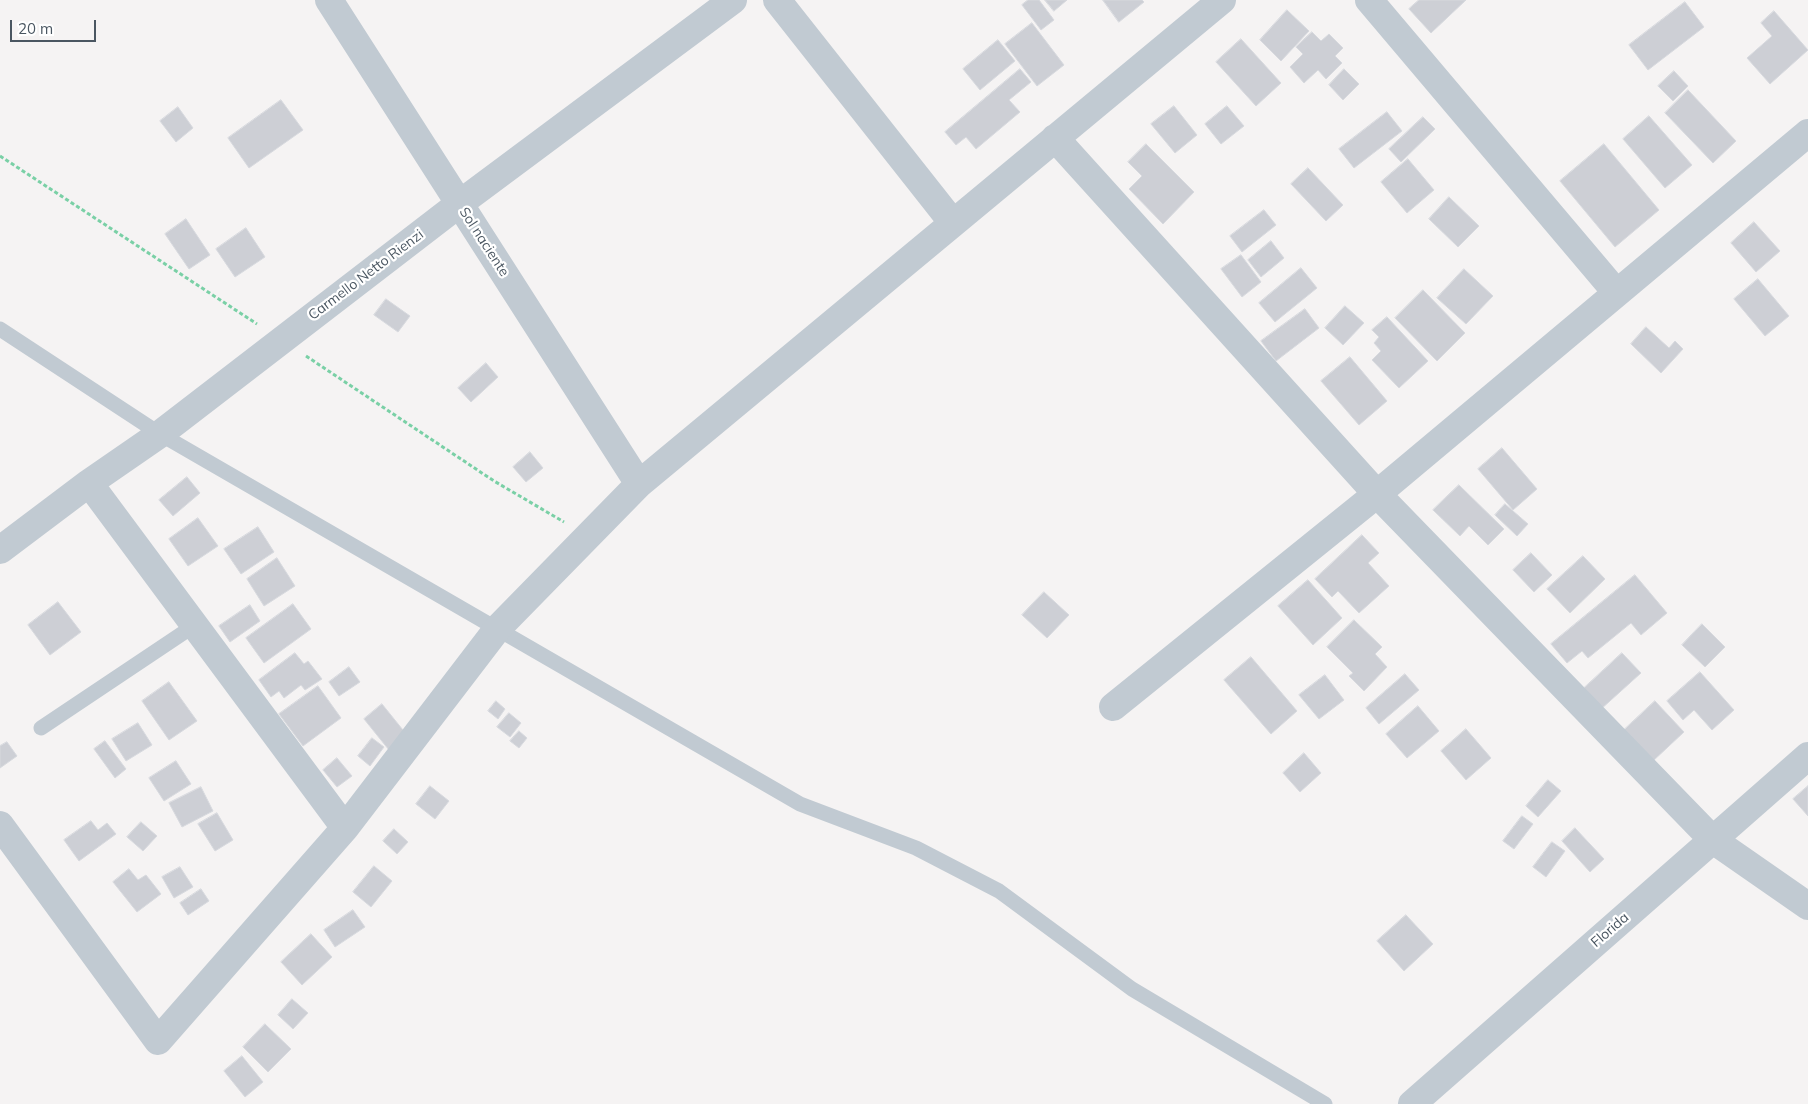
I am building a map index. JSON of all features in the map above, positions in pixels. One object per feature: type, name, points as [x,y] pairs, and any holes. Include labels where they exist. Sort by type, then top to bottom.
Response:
[{"type":"street","name":"Sol naciente","points":[[329,0],[638,484]]},
{"type":"street","name":"Carmello Netto Rienzi","points":[[0,550],[89,483],[160,434],[459,204],[733,0]]},
{"type":"street","points":[[777,0],[952,223]]},
{"type":"street","points":[[0,825],[158,1041],[345,828],[498,628],[638,484],[1222,0]]},
{"type":"street","points":[[1369,0],[1616,292]]},
{"type":"street","points":[[1113,707],[1377,494],[1808,133]]},
{"type":"street","points":[[1055,138],[1377,494],[1713,840],[1808,906]]},
{"type":"street","points":[[89,483],[345,828]]},
{"type":"street","name":"Florida","points":[[1412,1104],[1808,756]]},
{"type":"lane","points":[[0,329],[160,434],[800,804],[916,848],[999,891],[1132,988],[1325,1104]]},
{"type":"lane","points":[[41,728],[195,625]]},
{"type":"building","points":[[1028,0],[1039,0],[1054,20],[1041,30],[1022,5]]},
{"type":"building","points":[[1045,0],[1067,0],[1054,11]]},
{"type":"building","points":[[1103,0],[1142,0],[1144,2],[1119,22]]},
{"type":"building","points":[[1419,0],[1466,0],[1431,33],[1409,9]]},
{"type":"building","points":[[1685,2],[1704,27],[1648,70],[1629,45]]},
{"type":"building","points":[[1287,10],[1309,31],[1281,61],[1260,40]]},
{"type":"building","points":[[1774,11],[1808,50],[1770,84],[1747,58],[1772,36],[1761,23]]},
{"type":"building","points":[[1032,23],[1064,65],[1037,86],[1005,44]]},
{"type":"building","points":[[1312,32],[1321,41],[1329,34],[1343,48],[1335,56],[1342,63],[1326,79],[1318,70],[1304,83],[1290,67],[1303,54],[1296,47]]},
{"type":"building","points":[[1241,39],[1281,83],[1256,106],[1216,62]]},
{"type":"building","points":[[998,40],[1015,61],[980,90],[963,69]]},
{"type":"building","points":[[1020,69],[1031,82],[1009,100],[1020,112],[976,149],[966,137],[956,145],[945,132]]},
{"type":"building","points":[[1344,69],[1359,84],[1343,100],[1329,85]]},
{"type":"building","points":[[1674,71],[1688,86],[1673,101],[1658,86]]},
{"type":"building","points":[[1688,90],[1736,141],[1713,163],[1665,113]]},
{"type":"building","points":[[281,100],[303,130],[249,168],[228,138]]},
{"type":"building","points":[[1174,106],[1197,135],[1175,153],[1151,124]]},
{"type":"building","points":[[1227,106],[1244,126],[1221,144],[1205,124]]},
{"type":"building","points":[[178,107],[193,128],[176,142],[160,121]]},
{"type":"building","points":[[1387,112],[1402,131],[1354,168],[1339,149]]},
{"type":"building","points":[[1649,116],[1692,165],[1665,188],[1623,139]]},
{"type":"building","points":[[1423,117],[1435,129],[1401,162],[1389,149]]},
{"type":"building","points":[[1146,144],[1194,192],[1163,224],[1129,189],[1142,176],[1128,162]]},
{"type":"building","points":[[1604,144],[1659,210],[1615,247],[1560,181]]},
{"type":"building","points":[[1408,159],[1434,190],[1407,213],[1381,182]]},
{"type":"building","points":[[1308,168],[1343,205],[1326,221],[1291,184]]},
{"type":"building","points":[[1449,197],[1479,226],[1458,247],[1429,219]]},
{"type":"building","points":[[1264,210],[1276,225],[1242,252],[1230,236]]},
{"type":"building","points":[[186,219],[210,255],[189,269],[165,234]]},
{"type":"building","points":[[1754,222],[1780,251],[1756,272],[1731,243]]},
{"type":"building","points":[[246,228],[265,257],[235,277],[216,249]]},
{"type":"building","points":[[1271,241],[1284,258],[1261,277],[1248,260]]},
{"type":"building","points":[[1241,255],[1261,282],[1242,297],[1221,269]]},
{"type":"building","points":[[1301,268],[1317,288],[1275,322],[1259,303]]},
{"type":"building","points":[[1464,269],[1493,296],[1466,324],[1437,298]]},
{"type":"building","points":[[1758,279],[1789,316],[1765,336],[1734,299]]},
{"type":"building","points":[[1423,290],[1465,333],[1437,361],[1395,318]]},
{"type":"building","points":[[386,299],[410,316],[398,332],[374,315]]},
{"type":"building","points":[[1345,306],[1364,323],[1343,345],[1325,328]]},
{"type":"building","points":[[1305,309],[1319,328],[1276,361],[1261,341]]},
{"type":"building","points":[[1387,317],[1428,361],[1399,388],[1372,360],[1381,351],[1374,343],[1379,337],[1372,330]]},
{"type":"building","points":[[1646,327],[1669,348],[1675,341],[1683,349],[1661,373],[1631,344]]},
{"type":"building","points":[[1350,357],[1387,401],[1359,425],[1321,381]]},
{"type":"building","points":[[486,363],[498,377],[471,402],[458,388]]},
{"type":"building","points":[[1502,448],[1537,489],[1513,510],[1478,469]]},
{"type":"building","points":[[530,452],[543,468],[526,482],[513,467]]},
{"type":"building","points":[[187,477],[200,493],[173,516],[159,500]]},
{"type":"building","points":[[1459,485],[1504,529],[1488,545],[1469,526],[1460,536],[1433,510]]},
{"type":"building","points":[[1505,504],[1528,524],[1517,536],[1495,515]]},
{"type":"building","points":[[198,518],[218,546],[188,566],[169,539]]},
{"type":"building","points":[[258,527],[274,552],[241,574],[224,549]]},
{"type":"building","points":[[1362,535],[1379,553],[1368,563],[1389,586],[1359,613],[1338,591],[1332,597],[1315,579]]},
{"type":"building","points":[[1531,553],[1552,575],[1534,592],[1513,570]]},
{"type":"building","points":[[1583,556],[1605,579],[1570,613],[1547,589]]},
{"type":"building","points":[[277,558],[295,586],[264,606],[247,579]]},
{"type":"building","points":[[1635,575],[1667,613],[1641,635],[1631,623],[1588,658],[1582,651],[1567,663],[1551,644]]},
{"type":"building","points":[[1308,580],[1342,618],[1313,645],[1278,606]]},
{"type":"building","points":[[1044,592],[1069,615],[1047,638],[1022,615]]},
{"type":"building","points":[[58,602],[81,632],[50,655],[28,625]]},
{"type":"building","points":[[293,604],[311,629],[264,663],[246,638]]},
{"type":"building","points":[[250,605],[260,621],[230,642],[219,626]]},
{"type":"building","points":[[1354,620],[1382,647],[1375,654],[1387,667],[1364,691],[1349,676],[1353,673],[1327,647]]},
{"type":"building","points":[[1702,624],[1725,647],[1705,667],[1682,645]]},
{"type":"building","points":[[295,653],[304,664],[308,661],[322,679],[305,690],[301,685],[284,698],[279,691],[271,697],[259,680]]},
{"type":"building","points":[[1622,653],[1641,673],[1600,710],[1582,690]]},
{"type":"building","points":[[1251,657],[1297,711],[1271,734],[1224,680]]},
{"type":"building","points":[[349,667],[360,682],[339,696],[329,682]]},
{"type":"building","points":[[1700,672],[1734,710],[1712,730],[1694,710],[1683,720],[1667,701]]},
{"type":"building","points":[[1405,674],[1419,690],[1379,724],[1366,708]]},
{"type":"building","points":[[1325,675],[1344,700],[1319,719],[1299,695]]},
{"type":"building","points":[[169,682],[197,721],[169,740],[142,701]]},
{"type":"building","points":[[318,686],[341,718],[303,746],[279,714]]},
{"type":"building","points":[[496,701],[505,709],[498,719],[488,711]]},
{"type":"building","points":[[1655,701],[1684,732],[1653,761],[1624,730]]},
{"type":"building","points":[[382,704],[407,735],[389,750],[364,719]]},
{"type":"building","points":[[1418,706],[1439,731],[1407,758],[1386,734]]},
{"type":"building","points":[[509,713],[521,723],[510,737],[497,727]]},
{"type":"building","points":[[138,723],[152,745],[126,761],[112,739]]},
{"type":"building","points":[[1466,729],[1491,758],[1466,780],[1441,751]]},
{"type":"building","points":[[519,731],[527,738],[519,748],[510,741]]},
{"type":"building","points":[[372,738],[384,747],[370,766],[358,756]]},
{"type":"building","points":[[105,741],[126,769],[115,778],[94,749]]},
{"type":"building","points":[[7,742],[17,756],[0,768],[0,746]]},
{"type":"building","points":[[1304,753],[1321,773],[1300,792],[1283,773]]},
{"type":"building","points":[[337,758],[352,776],[337,787],[323,770]]},
{"type":"building","points":[[176,761],[191,784],[164,801],[149,778]]},
{"type":"building","points":[[1548,780],[1561,791],[1538,817],[1526,806]]},
{"type":"building","points":[[430,786],[449,801],[435,819],[416,804]]},
{"type":"building","points":[[1808,786],[1808,816],[1793,799]]},
{"type":"building","points":[[201,787],[213,811],[182,827],[169,803]]},
{"type":"building","points":[[217,813],[233,840],[215,851],[198,824]]},
{"type":"building","points":[[1522,816],[1533,824],[1514,849],[1503,841]]},
{"type":"building","points":[[91,821],[98,830],[107,823],[116,834],[79,861],[64,840]]},
{"type":"building","points":[[141,822],[157,836],[143,851],[127,837]]},
{"type":"building","points":[[1575,828],[1604,859],[1590,872],[1562,841]]},
{"type":"building","points":[[394,829],[408,842],[397,854],[383,841]]},
{"type":"building","points":[[1552,842],[1565,851],[1546,877],[1533,867]]},
{"type":"building","points":[[374,866],[392,881],[371,907],[353,892]]},
{"type":"building","points":[[180,867],[193,887],[174,898],[162,877]]},
{"type":"building","points":[[129,869],[138,880],[146,875],[161,894],[137,912],[113,882]]},
{"type":"building","points":[[201,889],[209,901],[188,915],[180,903]]},
{"type":"building","points":[[353,910],[365,927],[335,947],[324,930]]},
{"type":"building","points":[[1406,915],[1433,944],[1404,971],[1377,941]]},
{"type":"building","points":[[311,934],[332,957],[302,985],[281,962]]},
{"type":"building","points":[[292,999],[308,1013],[293,1029],[278,1015]]},
{"type":"building","points":[[265,1024],[291,1049],[268,1072],[243,1047]]},
{"type":"building","points":[[242,1056],[263,1082],[245,1097],[224,1071]]}]
